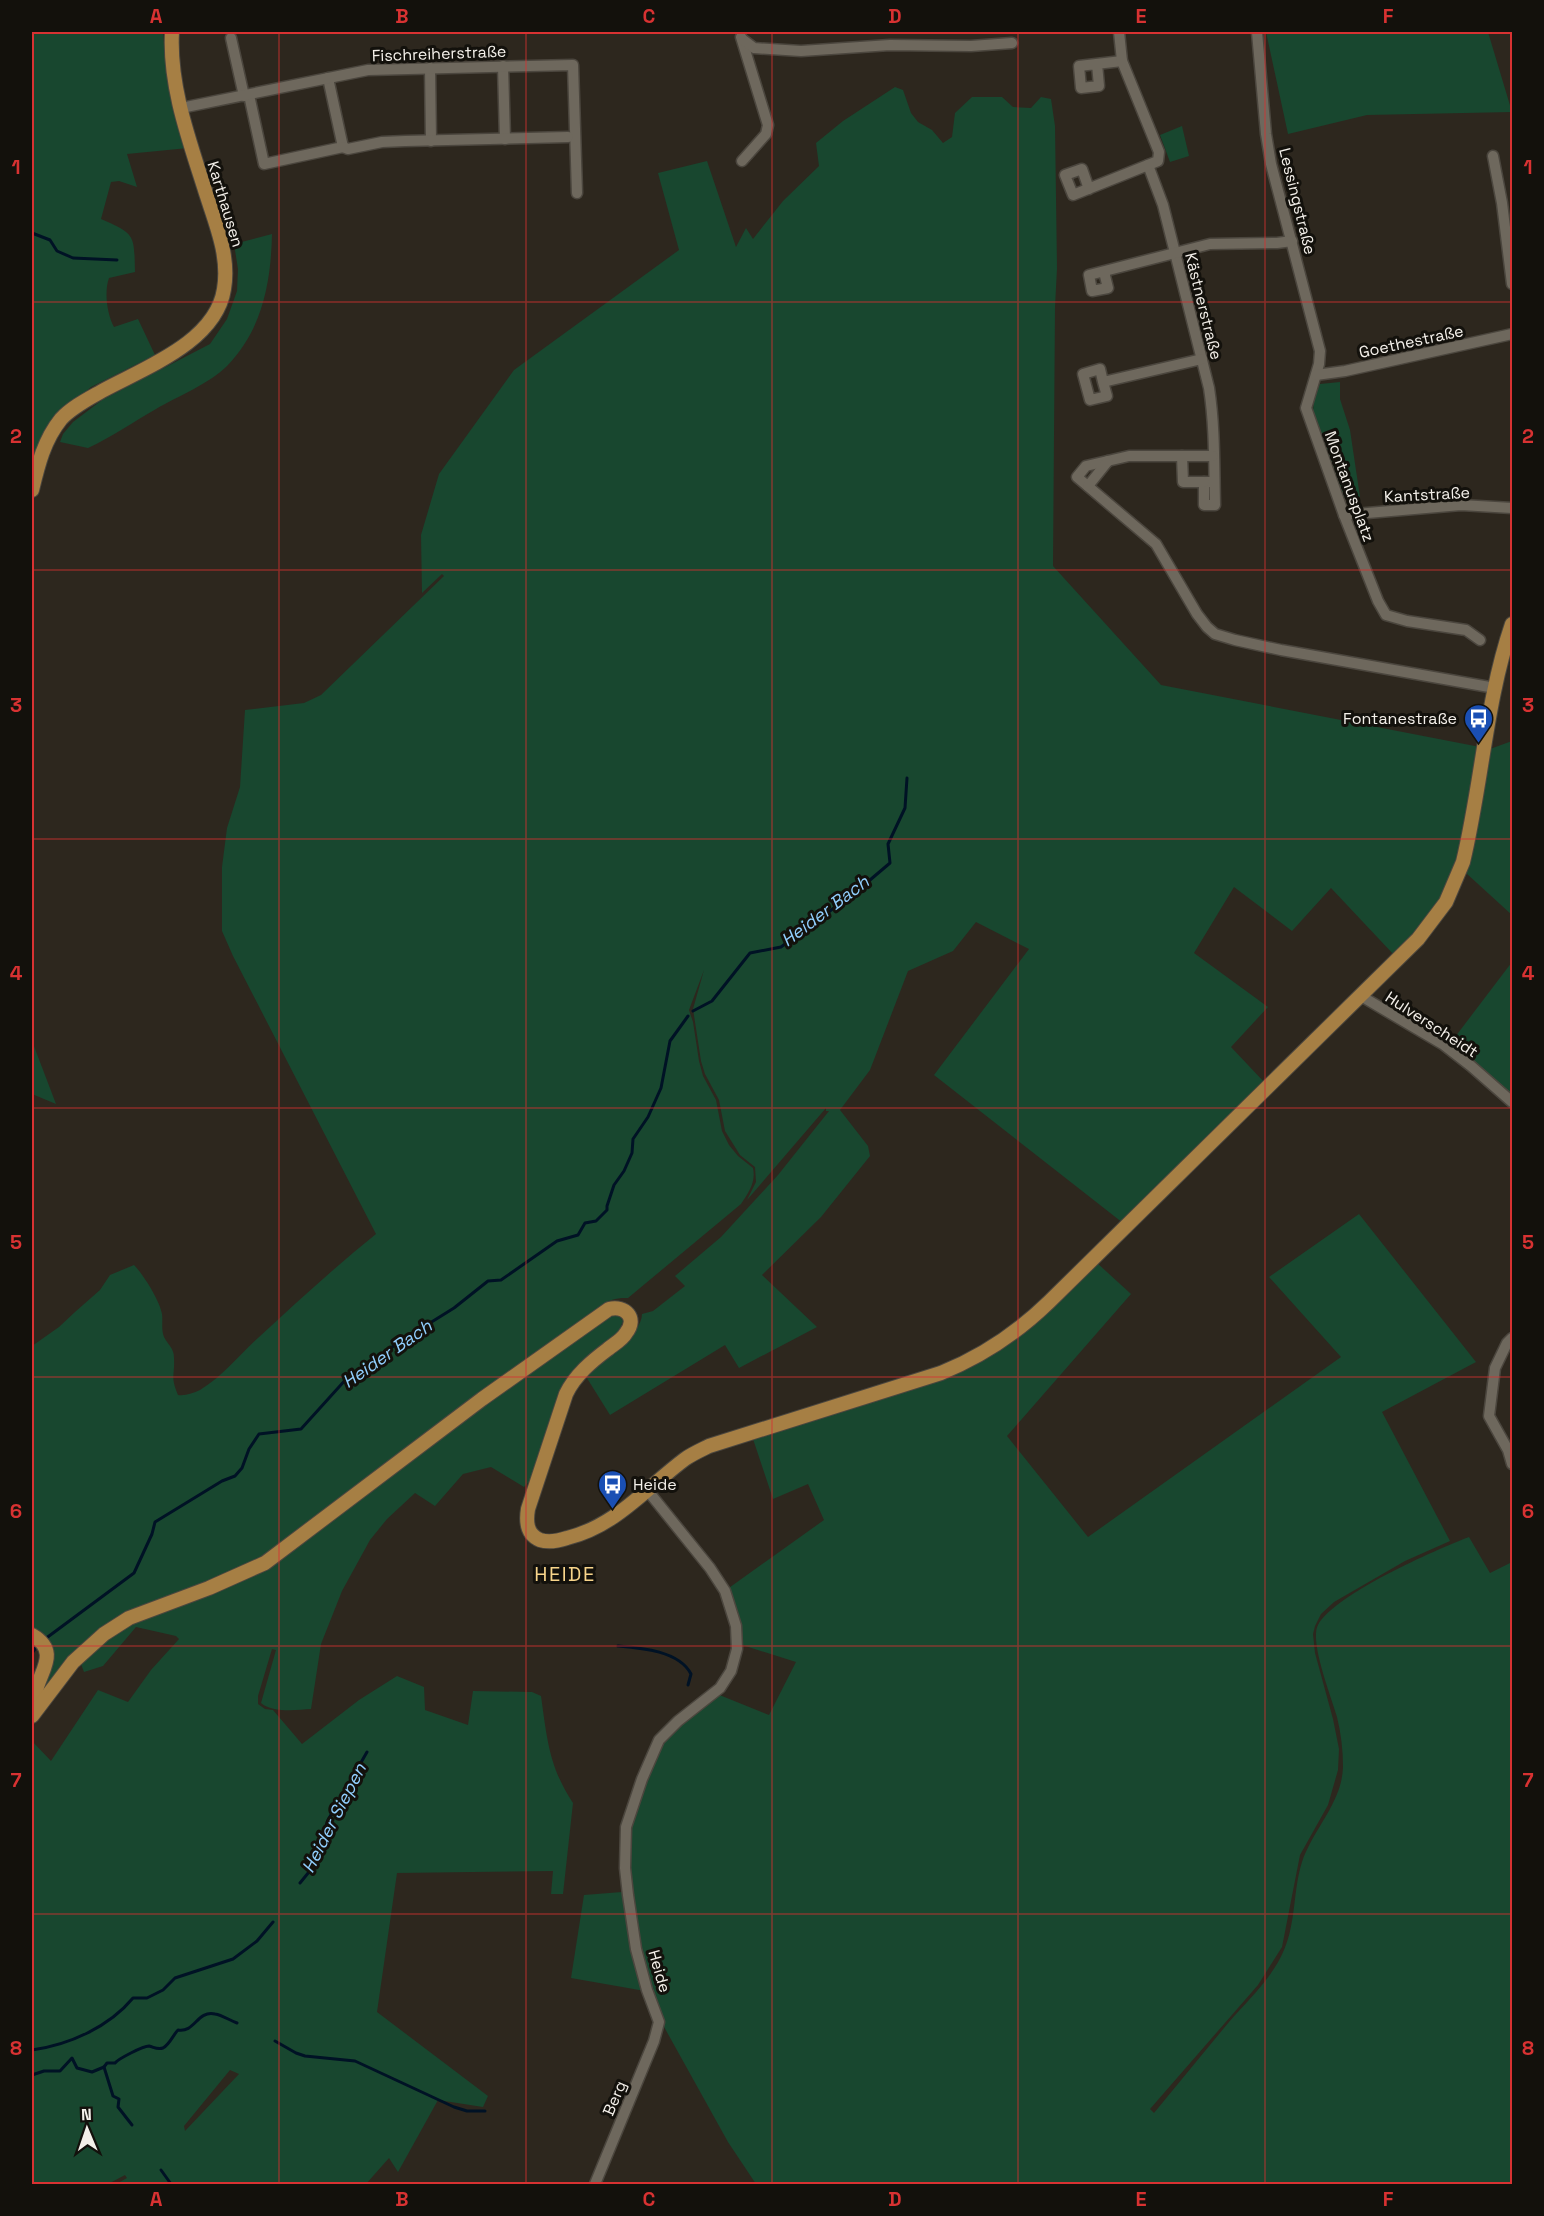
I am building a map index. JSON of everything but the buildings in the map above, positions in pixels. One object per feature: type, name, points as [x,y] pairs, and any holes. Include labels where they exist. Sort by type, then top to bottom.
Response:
[{"type":"main road","name":"Karthausen","points":[[32,490],[40,459],[51,433],[63,417],[96,394],[183,347],[196,337],[218,309],[224,292],[226,276],[223,250],[172,71],[172,32]]},
{"type":"main road","points":[[34,1712],[73,1662],[104,1634],[121,1623],[265,1563],[465,1412],[563,1343],[601,1313],[612,1308],[624,1309],[630,1317],[629,1330],[576,1378],[561,1408],[528,1509],[527,1524],[533,1535],[540,1540],[555,1541],[588,1532],[609,1521],[685,1459],[709,1446],[941,1372],[975,1358],[1009,1337],[1049,1302],[1418,939],[1446,902],[1463,862],[1495,688],[1512,624]]},
{"type":"main road","points":[[34,1712],[34,1695],[47,1659],[38,1639]]},
{"type":"street","points":[[1089,189],[1158,161],[1159,152],[1122,61],[1119,32]]},
{"type":"street","name":"Lessingstraße","points":[[1257,32],[1266,134],[1271,164],[1320,351],[1316,375]]},
{"type":"street","points":[[741,35],[754,48],[789,51],[828,51],[890,45],[971,46],[1012,43]]},
{"type":"street","points":[[741,35],[768,125],[766,134],[742,161]]},
{"type":"street","points":[[231,38],[264,164],[343,147],[348,149],[382,142],[568,138]]},
{"type":"street","points":[[1097,64],[1122,61]]},
{"type":"street","name":"Fischreiherstraße","points":[[181,108],[368,70],[573,65],[577,193]]},
{"type":"street","points":[[503,66],[505,139]]},
{"type":"street","points":[[430,68],[431,141]]},
{"type":"street","points":[[328,78],[343,147]]},
{"type":"street","points":[[1493,156],[1502,203],[1512,284]]},
{"type":"street","name":"Kästnerstraße","points":[[1148,165],[1163,205],[1176,253],[1212,408],[1214,456],[1209,482],[1183,482],[1182,456]]},
{"type":"street","points":[[1104,272],[1210,244],[1292,241]]},
{"type":"street","name":"Goethestraße","points":[[1316,375],[1345,371],[1512,334]]},
{"type":"street","points":[[1103,382],[1202,359]]},
{"type":"street","name":"Montanusplatz","points":[[1316,375],[1306,408],[1344,515],[1380,606],[1389,617],[1466,630],[1480,640]]},
{"type":"street","points":[[1214,456],[1129,456],[1086,466],[1077,477],[1156,544],[1197,614],[1215,634],[1235,640],[1495,688]]},
{"type":"street","name":"Kantstraße","points":[[1344,515],[1461,505],[1512,508]]},
{"type":"street","name":"Hulverscheidt","points":[[1360,996],[1444,1046],[1472,1066],[1512,1102]]},
{"type":"street","points":[[1512,1338],[1495,1368],[1489,1416],[1508,1450],[1512,1464]]},
{"type":"street","name":"Heide","points":[[648,1491],[710,1568],[725,1591],[736,1626],[737,1648],[731,1671],[720,1688],[678,1721],[659,1740],[642,1779],[626,1827],[625,1868],[636,1949],[647,1990],[659,2022]]},
{"type":"street","name":"Berg","points":[[595,2184],[654,2041],[659,2022]]},
{"type":"green space","points":[[32,32],[163,32],[165,59],[188,148],[127,154],[137,187],[119,181],[111,182],[101,219],[127,233],[131,237],[134,250],[135,272],[109,278],[107,284],[108,309],[112,322],[114,327],[138,319],[155,355],[91,387],[72,404],[32,483]]},
{"type":"green space","points":[[1266,32],[1488,32],[1512,112],[1367,115],[1288,134]]},
{"type":"green space","points":[[895,87],[903,90],[911,113],[918,122],[932,130],[943,143],[952,137],[955,113],[972,97],[1002,97],[1013,107],[1031,108],[1041,97],[1051,99],[1055,126],[1057,268],[1053,566],[1161,685],[1480,747],[1465,829],[1454,870],[1436,907],[1395,956],[1331,888],[1292,931],[1234,887],[1194,953],[1268,1007],[1231,1047],[1265,1083],[1123,1223],[934,1075],[1029,949],[976,922],[953,951],[908,971],[870,1070],[840,1110],[868,1146],[870,1156],[821,1217],[762,1275],[817,1327],[739,1368],[725,1345],[610,1415],[585,1375],[628,1339],[635,1331],[642,1314],[653,1311],[685,1286],[675,1276],[721,1237],[778,1175],[829,1111],[826,1111],[826,1108],[747,1200],[756,1182],[755,1167],[740,1155],[725,1131],[719,1100],[705,1074],[701,1061],[693,1009],[704,970],[689,1010],[703,1076],[716,1100],[722,1131],[738,1156],[753,1168],[753,1182],[747,1195],[741,1204],[628,1298],[608,1301],[583,1321],[618,1314],[623,1321],[618,1333],[582,1366],[533,1478],[524,1487],[491,1467],[463,1474],[435,1506],[415,1493],[387,1519],[370,1540],[342,1591],[321,1644],[311,1709],[278,1710],[261,1703],[276,1650],[272,1649],[258,1696],[258,1704],[265,1709],[273,1710],[302,1744],[359,1700],[397,1676],[424,1687],[425,1710],[468,1725],[473,1691],[532,1692],[541,1696],[547,1739],[554,1764],[573,1803],[563,1894],[551,1894],[553,1871],[397,1873],[377,2012],[488,2096],[483,2107],[438,2100],[398,2172],[389,2158],[366,2184],[116,2184],[127,2178],[125,2175],[108,2184],[32,2184],[32,1741],[51,1761],[98,1690],[128,1702],[151,1670],[179,1639],[176,1636],[136,1627],[103,1666],[84,1672],[79,1659],[37,1708],[45,1666],[32,1635],[32,1346],[59,1327],[100,1290],[110,1275],[134,1265],[151,1288],[161,1309],[163,1334],[174,1355],[173,1380],[178,1395],[192,1393],[216,1379],[302,1298],[376,1234],[222,931],[222,867],[227,828],[240,787],[245,710],[304,703],[321,695],[444,576],[442,574],[422,593],[421,535],[439,474],[514,370],[679,250],[658,173],[707,161],[736,247],[746,228],[753,239],[783,201],[819,166],[816,143],[843,121]],"holes":[[[230,2070],[239,2074],[185,2131],[184,2126]]]},
{"type":"green space","points":[[1182,126],[1189,156],[1170,162],[1160,135]]},
{"type":"green space","points":[[272,234],[267,288],[262,305],[249,337],[227,366],[202,384],[88,448],[60,442],[63,434],[73,422],[102,400],[210,344],[227,319],[237,291],[238,269],[234,244]]},
{"type":"green space","points":[[1340,382],[1340,399],[1350,430],[1360,497],[1343,498],[1313,412],[1314,398],[1320,384]]},
{"type":"green space","points":[[1512,741],[1512,915],[1466,873],[1490,749]]},
{"type":"green space","points":[[1512,962],[1512,1098],[1449,1045]]},
{"type":"green space","points":[[32,1041],[56,1104],[32,1094]]},
{"type":"green space","points":[[1359,1214],[1476,1362],[1382,1412],[1450,1541],[1405,1561],[1334,1602],[1321,1614],[1313,1634],[1315,1653],[1339,1749],[1338,1770],[1328,1805],[1300,1855],[1282,1947],[1258,1985],[1150,2109],[1154,2113],[1260,1988],[1279,1960],[1288,1940],[1302,1862],[1338,1792],[1343,1767],[1342,1742],[1338,1723],[1316,1644],[1318,1625],[1328,1613],[1364,1587],[1411,1562],[1469,1537],[1490,1573],[1512,1562],[1512,2184],[756,2184],[728,2142],[663,2025],[638,1949],[627,1840],[654,1754],[680,1722],[717,1694],[769,1715],[796,1662],[739,1644],[726,1590],[824,1520],[808,1484],[773,1499],[752,1436],[954,1372],[1096,1262],[1131,1294],[1007,1436],[1088,1537],[1341,1357],[1269,1277]]},
{"type":"green space","points":[[622,1892],[645,1991],[571,1978],[584,1895]]},
{"type":"waterway","points":[[32,233],[50,240],[57,251],[73,258],[117,260]]},
{"type":"waterway","name":"Heider Bach","points":[[693,1011],[712,1001],[750,953],[781,947],[857,891],[890,863],[888,844],[905,808],[907,778]]},
{"type":"waterway","name":"Heider Bach","points":[[45,1639],[134,1573],[155,1522],[222,1481],[235,1476],[242,1468],[249,1449],[259,1434],[301,1429],[348,1377],[454,1308],[488,1281],[501,1280],[557,1241],[578,1235],[585,1223],[596,1221],[607,1210],[614,1185],[624,1171],[632,1153],[633,1139],[648,1117],[661,1088],[670,1041],[688,1016]]},
{"type":"waterway","name":"Heider Bach","points":[[32,1653],[38,1645]]},
{"type":"waterway","name":"Heider Siepen","points":[[618,1646],[659,1652],[678,1660],[691,1674],[688,1685]]},
{"type":"waterway","name":"Heider Siepen","points":[[300,1883],[313,1867],[328,1820],[367,1752]]},
{"type":"waterway","name":"Heider Siepen","points":[[32,2050],[74,2039],[112,2018],[133,1998],[147,1998],[163,1990],[175,1978],[233,1959],[257,1941],[273,1922]]},
{"type":"waterway","points":[[104,2067],[107,2063],[115,2063],[149,2046],[163,2048],[178,2030],[188,2028],[204,2015],[218,2015],[237,2023]]},
{"type":"waterway","points":[[275,2041],[305,2056],[355,2061],[454,2107],[467,2111],[485,2111]]},
{"type":"waterway","points":[[32,2075],[44,2071],[60,2071],[72,2058],[77,2068],[92,2072],[104,2067],[113,2096],[119,2099],[118,2107],[132,2125]]},
{"type":"waterway","points":[[161,2170],[171,2184]]},
{"type":"place","name":"Fontanestraße","points":[[1478,744]]},
{"type":"place","name":"Heide","points":[[612,1510]]},
{"type":"district","name":"HEIDE","points":[[565,1574]]}]
